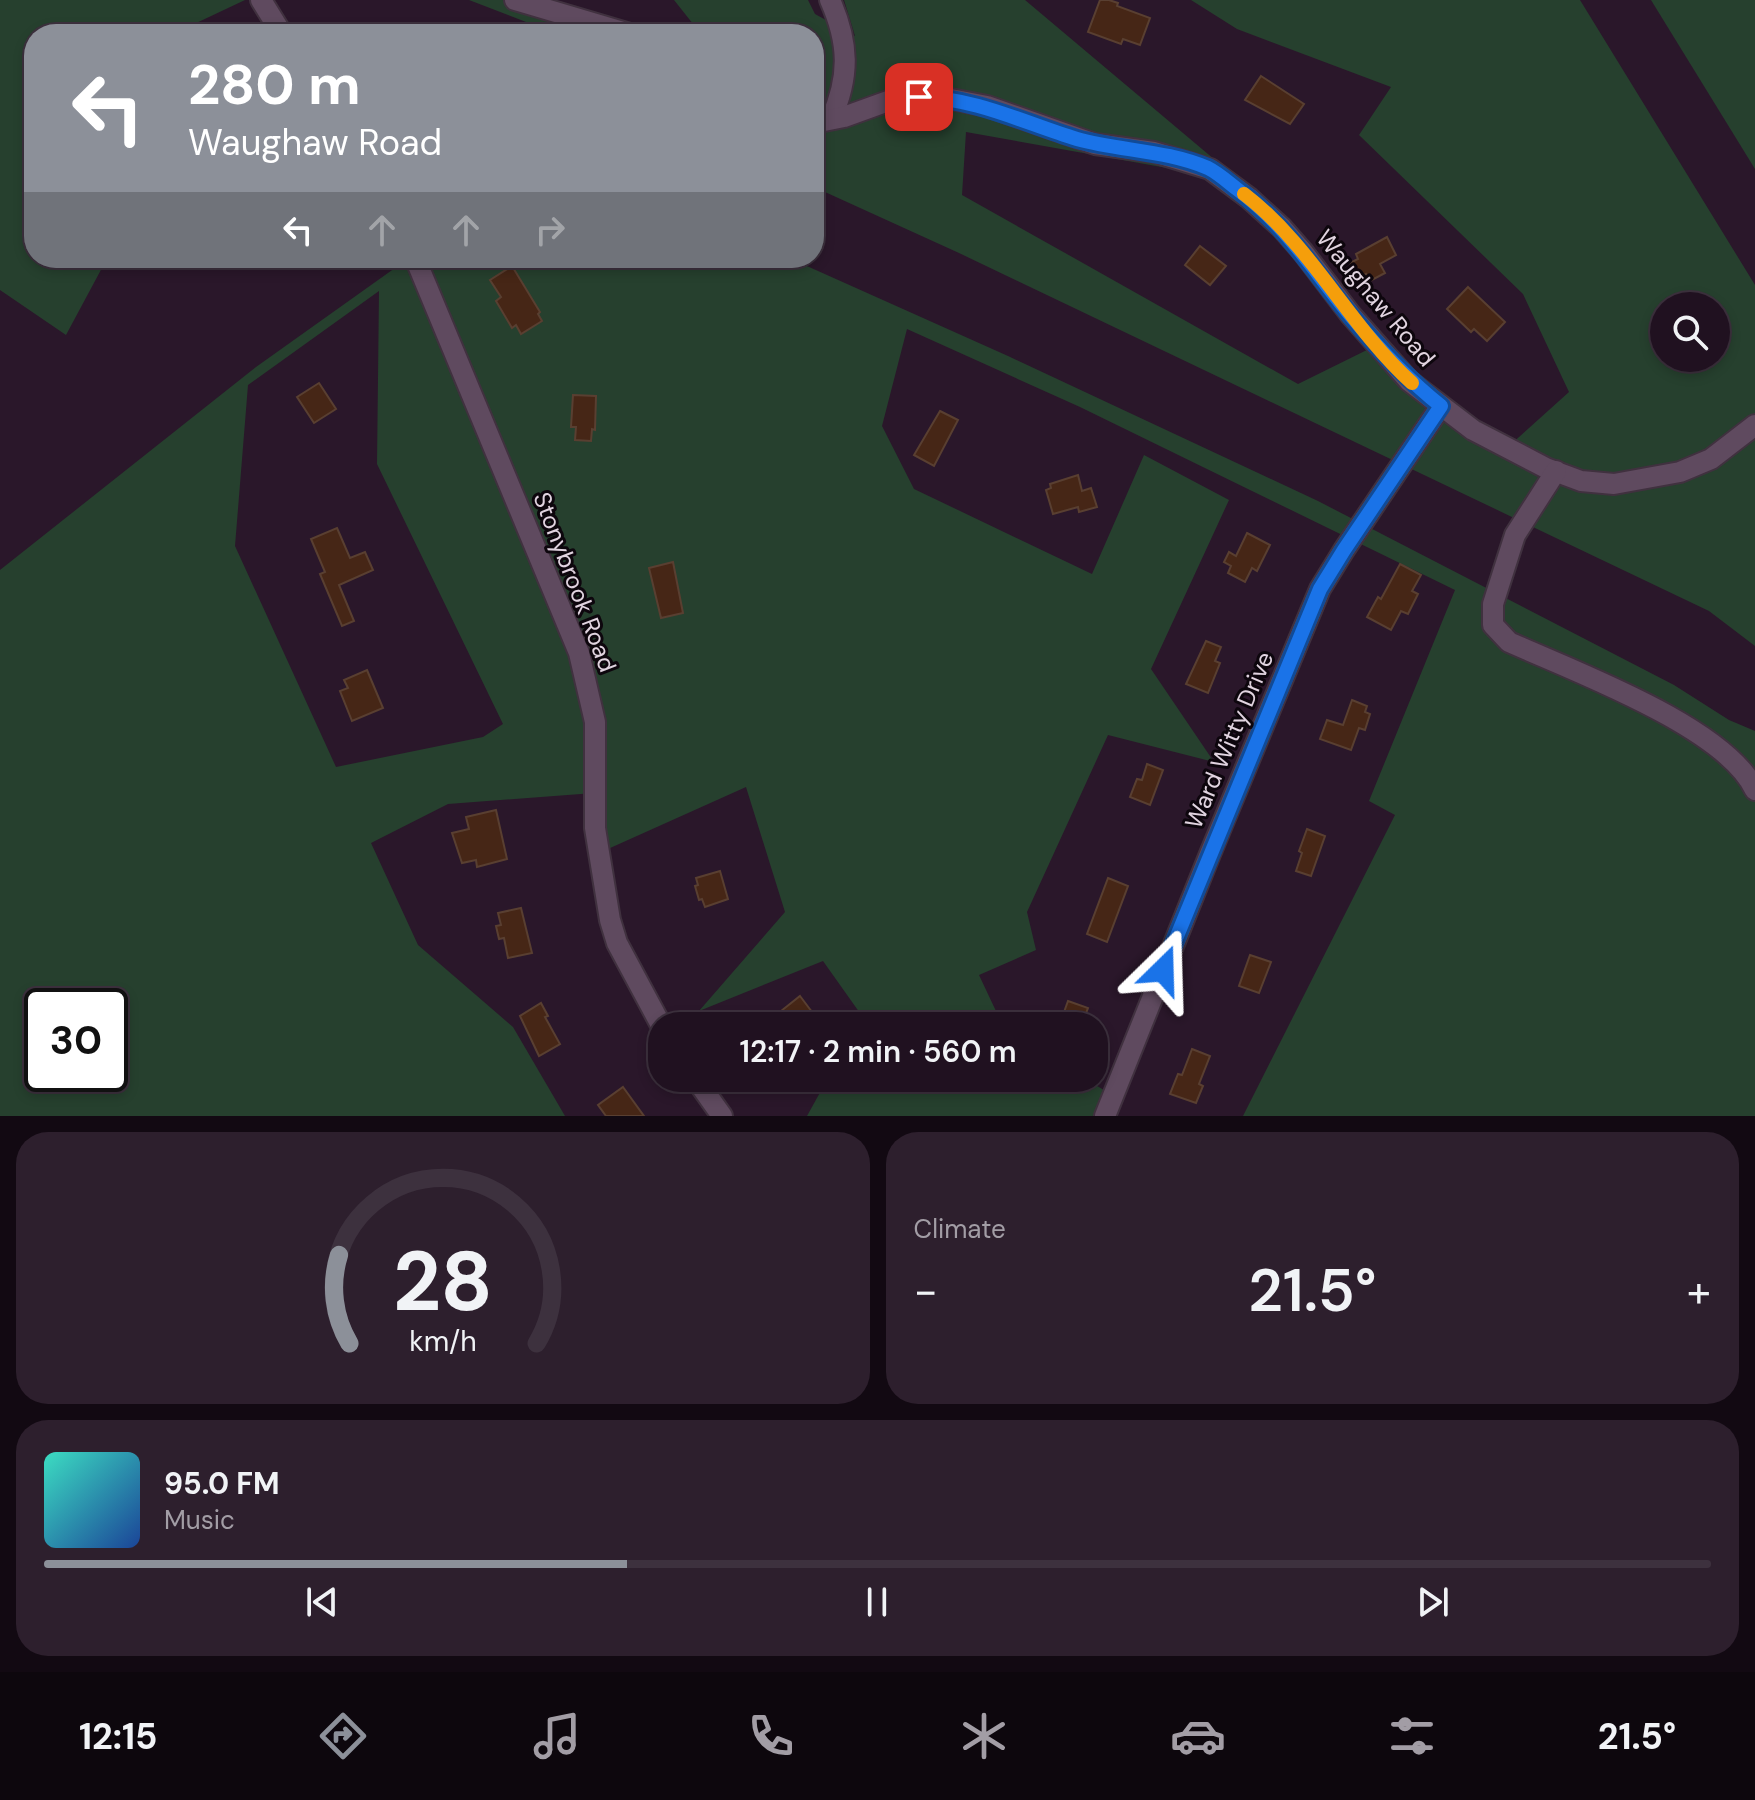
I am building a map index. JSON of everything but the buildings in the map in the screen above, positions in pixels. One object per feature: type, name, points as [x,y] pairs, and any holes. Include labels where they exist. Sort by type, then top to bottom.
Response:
[{"type":"street","points":[[261,0],[276,24]]},
{"type":"street","points":[[515,0],[596,24]]},
{"type":"street","points":[[824,119],[843,85],[846,56],[844,36],[830,0]]},
{"type":"street","name":"Waughaw Road","points":[[824,121],[902,96],[938,97],[987,106],[1095,144],[1154,152],[1210,169],[1282,228],[1350,314],[1409,381],[1473,430],[1581,481],[1614,484],[1680,472],[1711,459],[1755,425]]},
{"type":"street","name":"Stonybrook Road","points":[[419,268],[579,653],[595,722],[595,828],[610,920],[617,943],[654,1012]]},
{"type":"street","name":"Ward Witty Drive","points":[[1105,1116],[1320,589],[1441,406]]},
{"type":"street","points":[[1556,471],[1515,535],[1491,614],[1496,631],[1509,642],[1653,708],[1693,730],[1730,756],[1755,790]]},
{"type":"street","points":[[705,1092],[722,1116]]},
{"type":"green space","points":[[0,0],[245,0],[194,24],[24,24],[24,268],[102,268],[66,335],[0,290]]},
{"type":"green space","points":[[469,0],[553,0],[560,24],[531,24]]},
{"type":"green space","points":[[674,0],[808,0],[815,14],[855,36],[844,0],[1025,0],[1240,181],[966,132],[962,195],[1298,384],[1375,346],[1509,446],[1569,392],[1523,294],[1359,135],[1391,87],[1237,29],[1191,0],[1580,0],[1755,285],[1755,646],[1709,611],[824,192],[824,24],[693,24]]},
{"type":"green space","points":[[1651,0],[1755,0],[1755,169]]},
{"type":"green space","points":[[395,268],[811,268],[1318,501],[1674,685],[1729,720],[1755,731],[1755,1116],[1243,1116],[1395,815],[1369,801],[1455,590],[1080,407],[907,329],[882,426],[914,489],[1092,574],[1144,455],[1229,500],[1151,669],[1214,762],[1108,735],[1027,912],[1036,950],[979,975],[996,1012],[859,1012],[823,961],[699,1011],[785,912],[746,787],[599,853],[594,793],[448,804],[371,843],[418,945],[513,1027],[565,1116],[0,1116],[0,570],[256,367]],"holes":[[[379,291],[377,464],[503,724],[483,737],[336,767],[235,546],[248,385]]]},
{"type":"green space","points":[[820,1092],[1107,1092],[1112,1095],[1102,1116],[807,1116]]},
{"type":"slow traffic","points":[[1244,194],[1282,228],[1350,314],[1412,383]]},
{"type":"route","points":[[919,97],[940,97],[987,106],[1073,138],[1154,152],[1210,169],[1282,228],[1350,314],[1409,381],[1441,406],[1320,589],[1163,970]]}]
